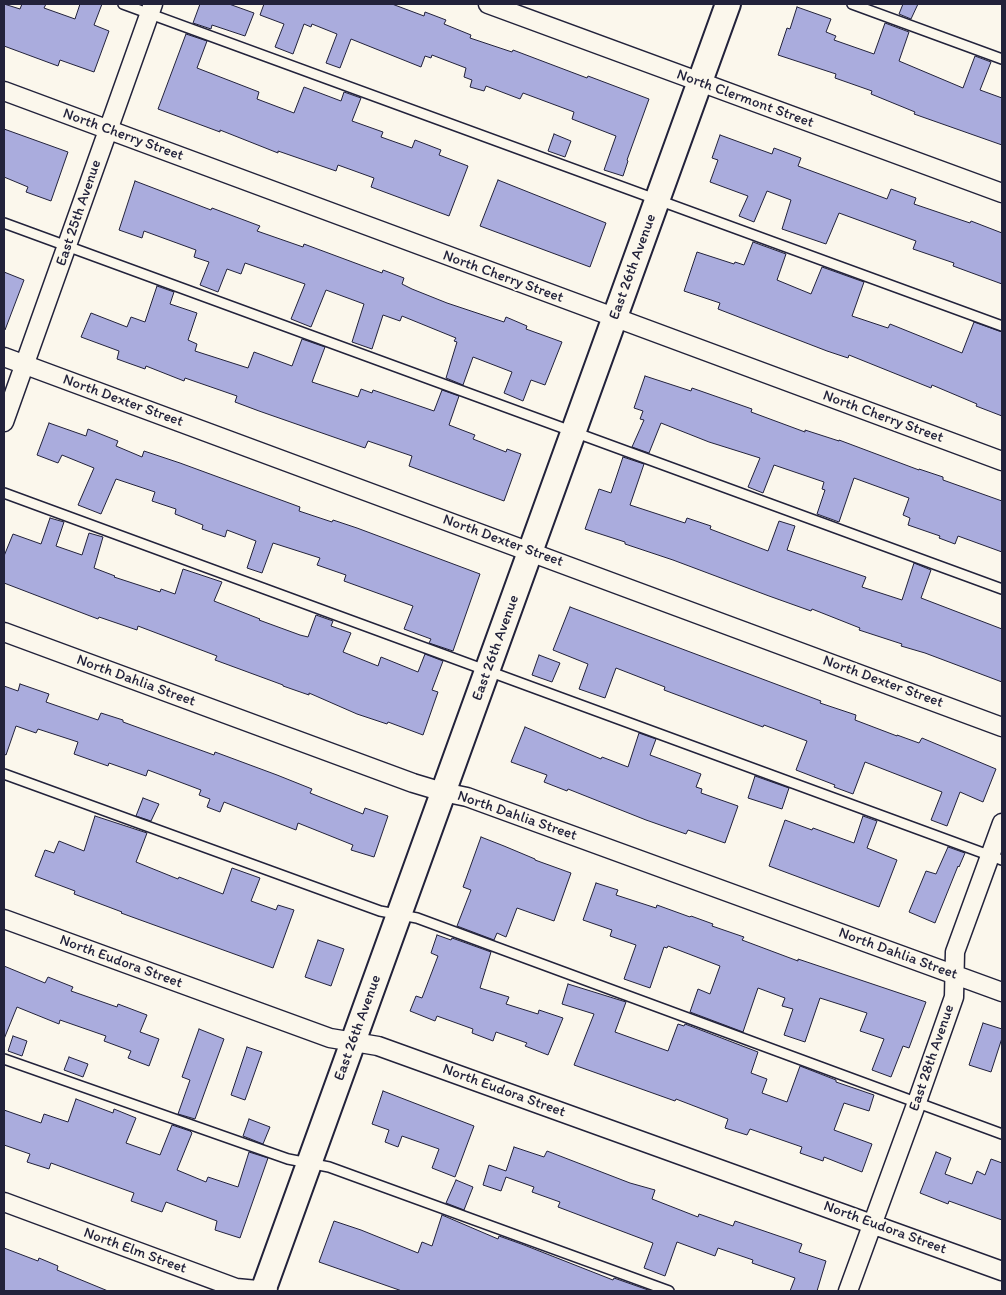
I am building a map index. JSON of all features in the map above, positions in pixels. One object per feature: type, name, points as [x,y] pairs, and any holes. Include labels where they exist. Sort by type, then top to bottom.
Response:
[{"type":"street","name":"North Clermont Street","points":[[488,4],[1002,193]]},
{"type":"street","name":"East 26th Avenue","points":[[263,1291],[728,4]]},
{"type":"street","name":"East 25th Avenue","points":[[4,422],[151,9]]},
{"type":"street","name":"North Cherry Street","points":[[4,91],[1002,461]]},
{"type":"street","name":"North Dexter Street","points":[[4,357],[1002,727]]},
{"type":"street","name":"North Dahlia Street","points":[[4,632],[413,783],[468,797],[1002,992]]},
{"type":"street","name":"East 28th Avenue","points":[[848,1291],[954,997],[955,952],[996,858],[1002,823]]},
{"type":"street","name":"North Eudora Street","points":[[4,919],[330,1038],[353,1040],[378,1046],[1002,1271]]},
{"type":"street","name":"North Elm Street","points":[[4,1202],[236,1288],[268,1291]]},
{"type":"lane","points":[[123,4],[151,9],[657,200],[1002,326]]},
{"type":"lane","points":[[852,4],[1002,59]]},
{"type":"lane","points":[[4,223],[1002,589]]},
{"type":"lane","points":[[4,493],[996,858]]},
{"type":"lane","points":[[4,774],[374,909],[417,918],[1002,1134]]},
{"type":"lane","points":[[4,1059],[288,1159],[329,1167],[669,1291]]},
{"type":"building","points":[[4,4],[20,9],[22,4],[46,4],[44,8],[75,19],[80,4],[102,4],[94,25],[109,31],[94,72],[60,60],[58,66],[4,46]]},
{"type":"building","points":[[200,4],[229,4],[254,13],[245,36],[212,25],[211,29],[193,23]]},
{"type":"building","points":[[264,4],[392,4],[424,16],[425,12],[446,20],[444,24],[471,35],[470,38],[512,52],[513,50],[649,99],[623,176],[604,170],[616,136],[572,119],[574,112],[523,93],[520,99],[486,86],[484,91],[470,87],[472,80],[464,77],[466,68],[432,55],[431,58],[425,56],[421,67],[351,39],[340,68],[326,63],[337,34],[312,24],[311,27],[304,24],[293,54],[275,47],[284,24],[260,15]]},
{"type":"building","points":[[903,4],[918,4],[911,19],[899,14]]},
{"type":"building","points":[[797,7],[831,19],[826,32],[836,36],[834,40],[874,54],[885,23],[909,32],[899,61],[963,88],[975,56],[991,62],[980,90],[1002,98],[1002,145],[914,114],[915,112],[871,94],[872,91],[835,78],[836,74],[778,55],[787,28],[790,29]]},
{"type":"building","points":[[186,34],[207,41],[197,68],[259,92],[257,99],[294,113],[304,87],[341,101],[344,92],[361,98],[352,121],[383,132],[381,137],[412,148],[415,140],[441,150],[439,155],[468,166],[449,216],[371,187],[374,178],[338,165],[336,171],[278,151],[278,153],[220,130],[220,132],[158,109]]},
{"type":"building","points":[[4,129],[68,152],[51,201],[26,192],[28,187],[4,177]]},
{"type":"building","points":[[554,134],[571,141],[565,157],[548,151]]},
{"type":"building","points":[[720,135],[772,154],[774,148],[801,158],[798,166],[887,199],[891,189],[916,198],[914,204],[970,223],[971,221],[1002,233],[1002,284],[953,266],[954,263],[913,249],[916,241],[839,213],[826,244],[782,229],[791,200],[767,191],[754,222],[739,216],[748,196],[710,182],[718,160],[712,158]]},
{"type":"building","points":[[498,180],[606,223],[590,267],[480,226]]},
{"type":"building","points":[[135,181],[211,210],[212,208],[260,226],[257,231],[303,247],[304,244],[382,273],[383,270],[404,278],[402,284],[412,289],[504,322],[506,317],[527,326],[526,329],[562,342],[545,385],[531,380],[523,401],[504,393],[512,372],[473,357],[463,385],[446,378],[457,342],[454,341],[456,338],[402,316],[400,321],[383,315],[372,349],[352,342],[364,304],[326,290],[311,327],[291,319],[305,284],[245,263],[241,274],[227,269],[218,292],[200,285],[209,262],[194,257],[196,250],[144,231],[142,238],[119,230]]},
{"type":"building","points":[[753,242],[786,254],[777,280],[811,294],[822,267],[864,282],[852,316],[888,328],[890,324],[962,353],[974,322],[1002,332],[1002,416],[932,385],[931,388],[849,355],[848,358],[827,351],[718,309],[720,303],[684,291],[697,252],[734,264],[735,262],[744,265]]},
{"type":"building","points":[[4,272],[24,280],[5,330],[4,330]]},
{"type":"building","points":[[157,286],[174,292],[170,304],[197,313],[188,340],[197,344],[195,351],[248,368],[254,352],[292,366],[302,339],[325,347],[312,382],[358,397],[361,389],[372,393],[373,390],[434,411],[442,390],[459,396],[449,425],[475,435],[473,439],[506,452],[507,449],[521,454],[504,501],[409,466],[412,456],[368,441],[365,448],[259,411],[235,402],[237,396],[185,378],[184,381],[146,366],[145,369],[117,359],[119,351],[81,337],[91,313],[127,327],[131,317],[145,322]]},
{"type":"building","points":[[645,376],[691,391],[692,388],[752,409],[751,412],[805,432],[805,430],[839,440],[943,477],[943,480],[1002,501],[1002,552],[958,536],[955,544],[939,538],[940,536],[908,525],[910,518],[903,515],[909,498],[854,478],[839,522],[817,514],[825,490],[822,489],[824,482],[774,465],[763,493],[748,487],[760,458],[709,442],[661,423],[649,453],[632,447],[644,420],[640,419],[643,411],[634,408]]},
{"type":"building","points":[[49,423],[86,436],[88,429],[118,441],[116,446],[142,457],[144,451],[180,463],[300,507],[299,511],[357,528],[480,574],[453,651],[429,643],[431,639],[404,629],[413,606],[344,581],[346,575],[317,565],[320,558],[273,543],[262,573],[247,568],[256,541],[227,530],[225,537],[202,529],[203,525],[175,514],[176,509],[152,501],[155,492],[116,479],[101,514],[78,505],[94,468],[62,455],[58,463],[37,455]]},
{"type":"building","points":[[623,457],[644,464],[630,505],[685,523],[687,518],[711,526],[710,529],[768,551],[779,521],[795,526],[787,550],[866,577],[862,587],[902,600],[914,563],[931,570],[921,598],[1002,629],[1002,682],[901,646],[902,644],[859,630],[860,628],[812,609],[811,611],[585,529],[599,489],[611,493]]},
{"type":"building","points":[[50,518],[64,522],[56,546],[82,555],[89,533],[103,537],[94,568],[114,577],[160,592],[161,589],[175,594],[183,569],[222,582],[214,601],[300,635],[308,637],[316,615],[333,621],[331,626],[351,633],[343,652],[378,666],[381,657],[418,672],[425,654],[443,661],[432,690],[438,692],[423,735],[388,722],[387,724],[357,714],[309,693],[309,695],[283,686],[215,660],[217,656],[138,626],[137,630],[99,617],[98,619],[4,583],[4,556],[13,534],[41,544]]},
{"type":"building","points":[[570,607],[821,701],[820,703],[856,715],[855,720],[897,736],[919,743],[922,738],[996,769],[983,802],[960,792],[947,826],[931,820],[942,792],[865,762],[853,794],[834,787],[835,785],[796,770],[807,741],[764,725],[763,727],[664,690],[665,687],[616,668],[605,698],[579,689],[588,664],[553,650]]},
{"type":"building","points":[[539,655],[560,663],[552,682],[532,675]]},
{"type":"building","points":[[20,684],[49,694],[46,702],[98,720],[101,713],[123,720],[123,722],[214,755],[215,752],[277,775],[312,789],[310,793],[363,814],[365,808],[388,816],[374,857],[351,850],[353,845],[298,823],[296,830],[224,802],[220,812],[207,807],[210,799],[199,795],[201,790],[148,770],[146,776],[109,763],[108,766],[74,754],[78,742],[38,729],[36,733],[16,726],[6,755],[4,754],[4,686],[18,691]]},
{"type":"building","points":[[525,727],[601,759],[602,757],[628,767],[639,733],[656,739],[650,755],[701,774],[696,787],[702,789],[701,793],[738,806],[725,843],[688,830],[686,834],[568,789],[567,791],[544,782],[547,775],[511,762]]},
{"type":"building","points":[[755,776],[789,788],[782,809],[748,798]]},
{"type":"building","points":[[143,798],[159,804],[151,821],[136,816]]},
{"type":"building","points":[[95,816],[147,833],[136,862],[178,879],[179,877],[223,894],[232,868],[260,878],[251,901],[276,910],[278,905],[294,910],[273,968],[121,913],[74,894],[75,891],[35,876],[45,850],[54,853],[59,841],[84,851]]},
{"type":"building","points":[[863,816],[877,821],[867,848],[897,860],[879,907],[769,866],[785,820],[854,843]]},
{"type":"building","points":[[481,837],[571,873],[554,921],[517,908],[506,937],[497,933],[494,940],[457,926],[471,890],[463,887]]},
{"type":"building","points":[[948,847],[965,853],[935,923],[909,912],[926,871],[936,874]]},
{"type":"building","points":[[596,883],[618,890],[616,895],[656,908],[657,905],[691,916],[713,924],[712,926],[744,937],[742,940],[798,961],[798,959],[926,1002],[909,1048],[903,1046],[891,1077],[872,1070],[884,1039],[860,1031],[867,1013],[820,998],[805,1042],[784,1035],[793,1009],[782,1006],[785,998],[758,988],[743,1032],[690,1012],[698,989],[710,994],[720,966],[668,946],[667,948],[664,947],[650,988],[624,979],[636,945],[610,936],[612,930],[583,920]]},
{"type":"building","points":[[437,935],[451,940],[452,938],[491,952],[480,988],[509,997],[506,1004],[538,1014],[539,1010],[563,1018],[548,1055],[525,1046],[527,1043],[496,1032],[493,1041],[472,1033],[473,1029],[437,1016],[435,1021],[410,1011],[416,996],[422,998],[438,956],[431,953]]},
{"type":"building","points":[[318,940],[344,949],[331,986],[305,977]]},
{"type":"building","points":[[4,966],[45,983],[48,977],[73,987],[71,991],[117,1007],[118,1004],[147,1015],[140,1032],[159,1039],[149,1066],[128,1058],[131,1051],[104,1041],[106,1036],[60,1020],[59,1024],[17,1007],[4,1039]]},
{"type":"building","points":[[568,984],[626,1002],[615,1032],[668,1051],[678,1024],[684,1026],[685,1024],[758,1052],[751,1073],[767,1079],[762,1093],[787,1102],[800,1066],[836,1080],[836,1082],[874,1095],[869,1111],[844,1103],[834,1130],[872,1144],[862,1172],[824,1157],[823,1161],[800,1153],[802,1147],[750,1129],[747,1135],[725,1128],[728,1119],[676,1099],[675,1101],[574,1065],[594,1014],[562,1004]]},
{"type":"building","points":[[983,1023],[1002,1029],[1002,1038],[991,1072],[969,1065]]},
{"type":"building","points":[[199,1029],[224,1039],[195,1119],[178,1114],[190,1080],[182,1077]]},
{"type":"building","points":[[13,1036],[27,1041],[22,1056],[8,1051]]},
{"type":"building","points":[[247,1047],[262,1052],[245,1100],[231,1095]]},
{"type":"building","points":[[69,1057],[88,1064],[83,1077],[64,1070]]},
{"type":"building","points":[[383,1091],[474,1126],[455,1177],[432,1168],[439,1149],[402,1136],[398,1147],[385,1142],[389,1130],[372,1124]]},
{"type":"building","points":[[76,1099],[113,1113],[114,1109],[136,1118],[126,1143],[160,1155],[172,1125],[190,1131],[192,1133],[177,1170],[206,1182],[208,1177],[238,1187],[249,1152],[268,1158],[240,1238],[215,1230],[217,1221],[166,1202],[162,1212],[131,1201],[134,1193],[51,1163],[49,1169],[27,1162],[30,1154],[4,1145],[4,1110],[41,1123],[44,1114],[68,1122]]},
{"type":"building","points":[[249,1119],[270,1127],[263,1144],[243,1136]]},
{"type":"building","points":[[514,1147],[544,1157],[547,1151],[630,1183],[655,1190],[652,1199],[698,1217],[699,1214],[733,1226],[735,1221],[802,1244],[799,1252],[826,1261],[817,1291],[790,1291],[795,1278],[752,1263],[753,1260],[718,1248],[715,1256],[677,1242],[665,1276],[644,1268],[653,1243],[558,1207],[560,1202],[532,1192],[534,1187],[506,1177],[501,1191],[483,1185],[489,1165],[506,1171]]},
{"type":"building","points":[[936,1152],[951,1158],[945,1174],[972,1184],[977,1171],[985,1175],[991,1159],[1002,1163],[1002,1220],[949,1201],[948,1204],[920,1193]]},
{"type":"building","points":[[456,1180],[473,1187],[464,1210],[446,1203]]},
{"type":"building","points":[[442,1215],[498,1239],[499,1236],[613,1280],[614,1278],[651,1291],[402,1291],[319,1262],[334,1221],[418,1253],[422,1242],[432,1246]]},
{"type":"building","points":[[4,1248],[38,1261],[39,1258],[58,1266],[57,1270],[108,1291],[4,1291]]}]
